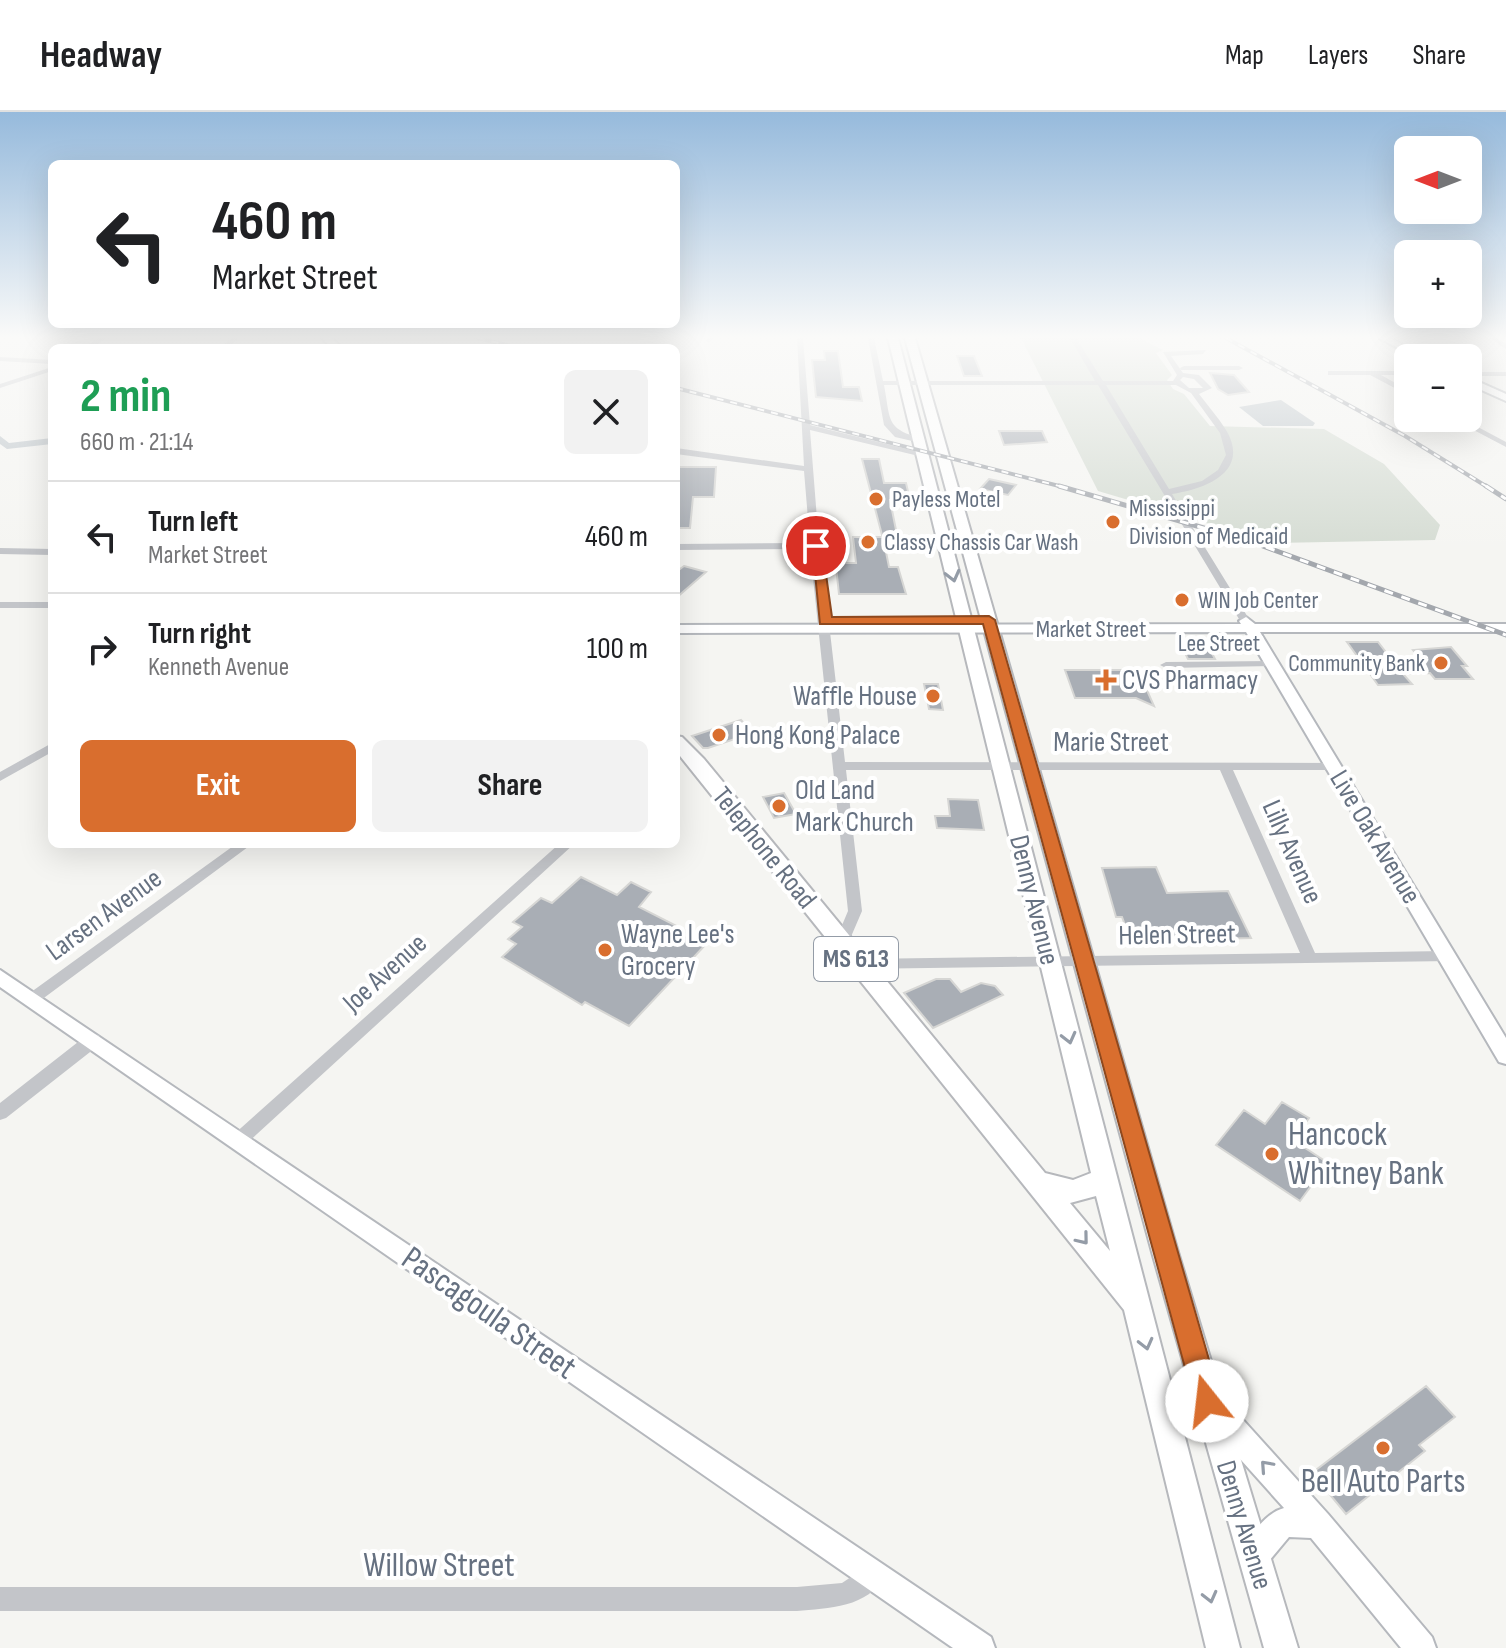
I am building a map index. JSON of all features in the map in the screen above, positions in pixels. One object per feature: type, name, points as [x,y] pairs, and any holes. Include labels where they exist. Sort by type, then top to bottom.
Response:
[{"type":"main road","name":"Denny Avenue","points":[[913,410],[1223,1648]]},
{"type":"main road","name":"Denny Avenue","points":[[931,410],[1207,1401],[1281,1648]]},
{"type":"main road","name":"Telephone Road","points":[[680,747],[698,763],[1137,1306]]},
{"type":"main road","name":"Telephone Road","points":[[1034,1179],[1068,1194],[1085,1191],[1104,1178]]},
{"type":"street","points":[[806,410],[816,546],[855,911],[842,942]]},
{"type":"street","points":[[886,410],[890,428],[922,448]]},
{"type":"street","points":[[1117,410],[1247,623]]},
{"type":"street","points":[[1168,492],[1192,489],[1205,483],[1219,474],[1230,455],[1224,433],[1207,410]]},
{"type":"street","points":[[807,427],[922,448]]},
{"type":"street","points":[[1481,432],[1506,445]]},
{"type":"street","points":[[680,452],[809,469]]},
{"type":"street","points":[[680,547],[816,546]]},
{"type":"street","points":[[2,553],[48,552]]},
{"type":"street","points":[[0,605],[48,605]]},
{"type":"street","name":"Market Street","points":[[680,628],[1506,618]]},
{"type":"street","name":"Market Street","points":[[1247,623],[1506,628]]},
{"type":"street","name":"Live Oak Avenue","points":[[1247,623],[1506,1056]]},
{"type":"street","name":"Lee Street","points":[[1166,665],[1273,664]]},
{"type":"street","points":[[0,777],[48,749]]},
{"type":"street","name":"Marie Street","points":[[841,766],[1333,766]]},
{"type":"street","name":"Lilly Avenue","points":[[1225,766],[1310,959]]},
{"type":"street","name":"Larsen Avenue","points":[[32,999],[240,848]]},
{"type":"street","name":"Joe Avenue","points":[[238,1141],[563,848]]},
{"type":"street","name":"Helen Street","points":[[861,965],[1446,957]]},
{"type":"street","name":"Pascagoula Street","points":[[0,977],[975,1647]]},
{"type":"street","points":[[0,1113],[93,1040]]},
{"type":"street","points":[[1207,1401],[1318,1524],[1421,1648]]},
{"type":"street","points":[[1254,1557],[1282,1522],[1318,1524]]},
{"type":"street","name":"Willow Street","points":[[0,1599],[797,1599],[846,1594],[872,1575]]},
{"type":"shaded area","points":[[1057,410],[1197,410],[1210,426],[1324,429],[1384,464],[1440,525],[1435,540],[1274,543],[1098,491]]},
{"type":"shaded area","points":[[1242,410],[1295,410],[1315,423],[1313,426],[1263,426]]},
{"type":"building","points":[[999,431],[1042,431],[1047,442],[1004,445]]},
{"type":"building","points":[[862,459],[879,459],[884,483],[906,483],[910,500],[890,500],[897,535],[882,535]]},
{"type":"building","points":[[680,467],[716,467],[714,497],[693,497],[690,528],[680,528]]},
{"type":"building","points":[[989,479],[1016,485],[1008,495],[980,489]]},
{"type":"building","points":[[853,537],[883,537],[889,567],[898,567],[906,594],[839,594],[836,567],[838,563],[856,563]]},
{"type":"building","points":[[684,566],[706,572],[680,595],[680,569]]},
{"type":"building","points":[[1179,641],[1206,642],[1215,659],[1188,659]]},
{"type":"building","points":[[1347,642],[1378,642],[1392,660],[1421,660],[1413,650],[1451,647],[1467,666],[1462,666],[1473,679],[1435,679],[1430,673],[1403,674],[1412,684],[1378,685]]},
{"type":"building","name":"CVS Pharmacy","points":[[1065,670],[1138,670],[1154,706],[1136,698],[1075,698]]},
{"type":"building","name":"Waffle House","points":[[924,684],[938,684],[943,710],[929,709]]},
{"type":"building","name":"Hong Kong Palace","points":[[741,720],[750,730],[744,736],[708,748],[703,748],[692,736]]},
{"type":"building","name":"Old Land Mark Church","points":[[784,793],[796,814],[774,818],[763,797]]},
{"type":"building","points":[[948,799],[978,800],[984,830],[937,828],[935,816],[950,816]]},
{"type":"building","points":[[1156,867],[1167,893],[1228,891],[1251,938],[1131,941],[1122,917],[1116,917],[1102,868]]},
{"type":"building","name":"Wayne Lee's Grocery","points":[[581,877],[617,895],[631,882],[651,892],[639,907],[708,942],[629,1026],[585,1002],[582,1005],[502,957],[516,944],[508,939],[522,927],[513,922],[541,898],[552,903]]},
{"type":"building","points":[[936,979],[950,979],[961,992],[981,983],[995,986],[1003,995],[933,1028],[904,993]]},
{"type":"building","name":"Hancock Whitney Bank","points":[[1282,1102],[1309,1118],[1293,1140],[1328,1163],[1300,1201],[1216,1145],[1244,1110],[1265,1124]]},
{"type":"building","name":"Bell Auto Parts","points":[[1426,1386],[1455,1417],[1419,1445],[1425,1451],[1346,1514],[1312,1473]]},
{"type":"waterway","points":[[0,439],[7,446],[48,441]]},
{"type":"railway","points":[[761,410],[1067,488]]},
{"type":"railway","points":[[1357,410],[1489,488]]},
{"type":"railway","points":[[1059,486],[1252,542],[1506,635]]},
{"type":"railway","points":[[1486,486],[1506,499]]},
{"type":"place","name":"Payless Motel","points":[[876,499]]},
{"type":"place","name":"Mississippi Division of Medicaid","points":[[1113,522]]},
{"type":"place","name":"Classy Chassis Car Wash","points":[[868,542]]},
{"type":"place","name":"WIN Job Center","points":[[1182,600]]},
{"type":"place","name":"Community Bank","points":[[1441,663]]},
{"type":"place","name":"CVS Pharmacy","points":[[1106,680]]},
{"type":"place","name":"Waffle House","points":[[933,696]]},
{"type":"place","name":"Hong Kong Palace","points":[[719,735]]},
{"type":"place","name":"Old Land Mark Church","points":[[779,806]]},
{"type":"place","name":"Wayne Lee's Grocery","points":[[605,950]]},
{"type":"place","name":"Hancock Whitney Bank","points":[[1272,1154]]},
{"type":"place","name":"Bell Auto Parts","points":[[1383,1448]]},
{"type":"route","points":[[816,546],[825,621],[989,620],[1207,1401]]}]
